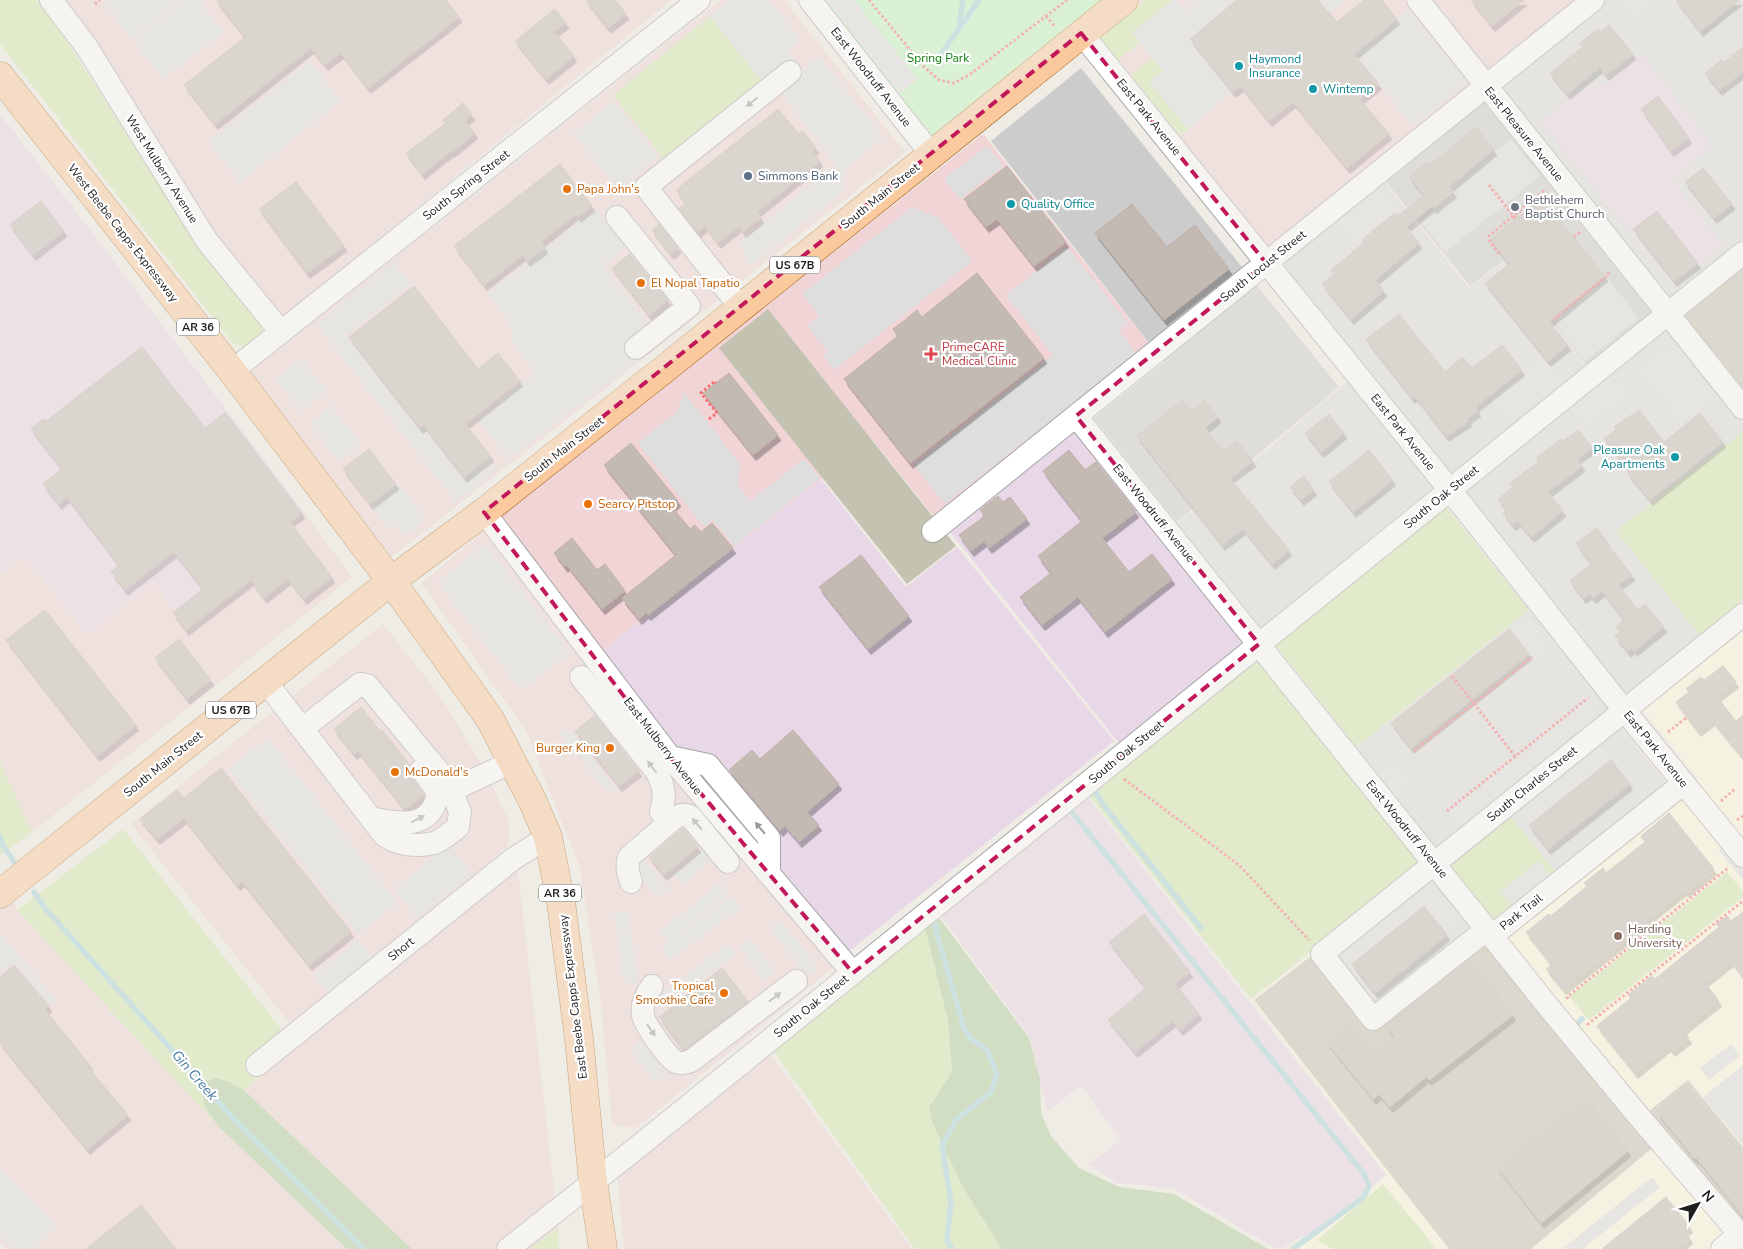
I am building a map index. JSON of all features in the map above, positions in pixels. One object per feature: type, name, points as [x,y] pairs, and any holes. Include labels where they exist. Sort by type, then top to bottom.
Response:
[{"type":"main road","name":"South Main Street","points":[[0,894],[391,581],[484,512],[741,308],[1124,0]]},
{"type":"main road","name":"West Beebe Capps Expressway","points":[[0,76],[232,371],[391,581]]},
{"type":"main road","name":"East Beebe Capps Expressway","points":[[391,581],[490,720],[533,802],[548,837],[562,902],[579,1039],[593,1182],[603,1249]]},
{"type":"street","name":"West Mulberry Avenue","points":[[51,0],[86,46],[207,241],[281,332]]},
{"type":"street","name":"South Spring Street","points":[[232,371],[699,0]]},
{"type":"street","name":"East Woodruff Avenue","points":[[810,0],[932,155]]},
{"type":"street","name":"East Pleasure Avenue","points":[[1418,0],[1743,408]]},
{"type":"street","name":"South Locust Street","points":[[933,531],[1593,0]]},
{"type":"street","name":"East Park Avenue","points":[[1082,33],[1684,783],[1736,861]]},
{"type":"street","points":[[741,308],[717,267],[652,182],[790,72]]},
{"type":"street","points":[[617,217],[689,306],[636,348]]},
{"type":"street","name":"South Oak Street","points":[[508,1249],[1743,253]]},
{"type":"street","name":"East Woodruff Avenue","points":[[1076,416],[1598,1068],[1741,1236]]},
{"type":"street","name":"East Mulberry Avenue","points":[[484,512],[670,757],[852,973]]},
{"type":"street","name":"South Charles Street","points":[[1322,954],[1743,615]]},
{"type":"street","points":[[581,677],[656,771],[662,782],[665,794],[661,812]]},
{"type":"street","points":[[266,682],[302,729],[384,835],[394,842],[411,845],[436,842],[458,826],[460,812],[449,784],[367,685],[360,684],[354,688],[302,729]]},
{"type":"street","points":[[354,688],[438,792],[436,802],[428,813],[414,823],[394,823],[371,818]]},
{"type":"street","points":[[452,790],[512,762]]},
{"type":"street","name":"Park Trail","points":[[1322,954],[1373,1019],[1481,934],[1498,931],[1684,783]]},
{"type":"street","points":[[631,882],[627,862],[630,857],[678,815],[684,813],[690,816],[728,862]]},
{"type":"street","name":"Short","points":[[257,1065],[513,859],[548,837]]},
{"type":"street","points":[[652,986],[646,995],[643,1015],[647,1024],[670,1057],[684,1064],[796,981]]},
{"type":"street","points":[[1722,1249],[1741,1236]]},
{"type":"path","points":[[95,4],[100,0]]},
{"type":"path","points":[[869,0],[924,67],[939,80],[954,83],[969,75],[1067,0]]},
{"type":"path","points":[[1489,185],[1515,218]]},
{"type":"path","points":[[1499,254],[1490,242],[1489,236],[1515,218],[1547,189]]},
{"type":"path","points":[[1554,319],[1608,275],[1610,268]]},
{"type":"path","points":[[709,419],[717,413],[701,393],[716,383]]},
{"type":"path","points":[[1414,751],[1532,657]]},
{"type":"path","points":[[1452,676],[1515,756]]},
{"type":"path","points":[[1446,810],[1588,698]]},
{"type":"path","points":[[1668,732],[1686,718]]},
{"type":"path","points":[[1108,767],[1239,866],[1322,954]]},
{"type":"path","points":[[1718,802],[1736,788]]},
{"type":"path","points":[[1572,1003],[1566,997],[1736,861]]},
{"type":"path","points":[[1583,1017],[1588,1024],[1743,901]]},
{"type":"highlighted area","points":[[1081,33],[1266,263],[1076,416],[1259,644],[853,973],[670,757],[484,512]]},
{"type":"shaded area","points":[[59,0],[671,0],[281,319],[201,217]]},
{"type":"shaded area","points":[[102,0],[182,0],[132,39]]},
{"type":"shaded area","points":[[186,0],[199,0],[224,32],[163,79],[133,40]]},
{"type":"shaded area","points":[[721,0],[784,0],[905,152],[392,557],[249,373]]},
{"type":"shaded area","points":[[730,0],[769,0],[801,39],[787,51],[802,70],[819,57],[884,137],[846,169],[842,192],[753,264],[747,263],[740,242],[836,164],[777,88],[771,92],[710,16]]},
{"type":"shaded area","points":[[827,0],[854,0],[918,79],[900,93]]},
{"type":"shaded area","points":[[1140,0],[1406,0],[1473,84],[1267,248],[1097,35]]},
{"type":"shaded area","points":[[1172,0],[1176,0],[1184,10],[1196,0],[1237,0],[1190,39],[1233,92],[1188,129],[1149,82],[1163,71],[1132,33]]},
{"type":"shaded area","points":[[1318,0],[1346,0],[1330,14]]},
{"type":"shaded area","points":[[1432,0],[1579,0],[1487,73]]},
{"type":"shaded area","points":[[1606,0],[1743,0],[1743,239],[1666,300],[1496,88]]},
{"type":"shaded area","points":[[1621,0],[1656,0],[1635,17]]},
{"type":"shaded area","points":[[1409,9],[1468,82],[1413,126],[1354,54]]},
{"type":"shaded area","points":[[1641,54],[1712,146],[1671,179],[1722,244],[1673,284],[1541,122],[1592,83],[1598,89]]},
{"type":"shaded area","points":[[310,61],[341,100],[240,183],[208,141]]},
{"type":"shaded area","points":[[1081,68],[1339,387],[1177,522],[1094,418],[1164,362],[991,141]]},
{"type":"shaded area","points":[[1482,97],[1655,313],[1588,367],[1503,261],[1470,286],[1382,177]]},
{"type":"shaded area","points":[[614,101],[659,157],[618,190],[573,133]]},
{"type":"shaded area","points":[[0,114],[303,511],[175,610],[153,582],[87,634],[25,555],[0,575]]},
{"type":"shaded area","points":[[983,134],[1152,347],[935,518],[872,439],[601,652],[496,519]]},
{"type":"shaded area","points":[[1511,139],[1540,176],[1445,252],[1420,221],[1455,193],[1450,187]]},
{"type":"shaded area","points":[[987,146],[1003,166],[960,199],[944,179]]},
{"type":"shaded area","points":[[1381,178],[1469,288],[1503,262],[1588,368],[1450,478],[1276,262]]},
{"type":"shaded area","points":[[1380,184],[1399,208],[1353,244],[1334,220]]},
{"type":"shaded area","points":[[912,207],[939,218],[972,261],[834,370],[823,356],[828,352],[807,326],[820,316],[802,294]]},
{"type":"shaded area","points":[[595,208],[626,247],[603,266],[662,342],[509,459],[477,419],[535,373],[511,342],[512,326],[487,294]]},
{"type":"shaded area","points":[[1067,247],[1128,323],[1119,331],[1136,353],[945,504],[914,465],[1053,355],[1006,295]]},
{"type":"shaded area","points":[[394,262],[411,284],[346,336],[419,430],[423,427],[464,479],[490,459],[498,470],[456,502],[316,324]]},
{"type":"shaded area","points":[[1743,266],[1743,392],[1682,315]]},
{"type":"shaded area","points":[[1607,278],[1639,318],[1585,361],[1553,321]]},
{"type":"shaded area","points":[[768,309],[956,546],[907,584],[719,348]]},
{"type":"shaded area","points":[[1666,325],[1743,422],[1743,606],[1629,697],[1462,487]]},
{"type":"shaded area","points":[[1673,343],[1715,395],[1682,422],[1640,370]]},
{"type":"shaded area","points":[[301,358],[327,391],[302,412],[275,379]]},
{"type":"shaded area","points":[[1543,358],[1562,382],[1509,424],[1490,401]]},
{"type":"shaded area","points":[[1612,370],[1629,392],[1585,428],[1567,406]]},
{"type":"shaded area","points":[[1348,381],[1434,487],[1259,629],[1176,524]]},
{"type":"shaded area","points":[[684,393],[741,465],[737,485],[750,501],[804,459],[820,478],[734,546],[713,520],[704,527],[638,443],[678,411]]},
{"type":"shaded area","points":[[331,405],[362,445],[339,462],[309,423]]},
{"type":"shaded area","points":[[1076,425],[1247,640],[1119,743],[947,528]]},
{"type":"shaded area","points":[[821,479],[906,587],[957,547],[1114,741],[847,953],[674,752],[601,652]]},
{"type":"shaded area","points":[[399,484],[426,519],[404,536],[394,525],[388,529],[370,506]]},
{"type":"shaded area","points":[[303,511],[352,577],[32,832],[0,762],[0,575],[24,555],[87,634],[153,582],[175,610]]},
{"type":"shaded area","points":[[486,529],[835,966],[636,1128],[612,1125],[601,1004],[580,868],[526,731],[422,583]]},
{"type":"shaded area","points":[[485,544],[570,653],[521,690],[437,582]]},
{"type":"shaded area","points":[[1529,610],[1609,710],[1436,848],[1356,747]]},
{"type":"shaded area","points":[[1526,617],[1552,648],[1537,660],[1512,628]]},
{"type":"shaded area","points":[[383,624],[440,696],[483,767],[507,817],[510,832],[507,847],[410,929],[290,1024],[131,824]]},
{"type":"shaded area","name":"Harding University","points":[[1743,625],[1743,1249],[1289,1249],[1318,1234],[1388,1175],[1252,1000],[1312,953],[1371,1027],[1502,934],[1698,778],[1641,707]]},
{"type":"shaded area","points":[[1587,700],[1599,715],[1459,827],[1447,812]]},
{"type":"shaded area","points":[[1618,723],[1667,784],[1557,873],[1507,812]]},
{"type":"shaded area","points":[[557,729],[572,732],[621,794],[605,790]]},
{"type":"shaded area","points":[[268,738],[398,903],[358,934],[228,769]]},
{"type":"shaded area","points":[[1597,744],[1609,759],[1527,825],[1515,809]]},
{"type":"shaded area","points":[[1398,762],[1413,781],[1395,796],[1379,777]]},
{"type":"shaded area","points":[[1085,794],[1386,1175],[1318,1229],[1277,1249],[1173,1188],[1117,1183],[1088,1164],[1121,1140],[1081,1086],[1047,1111],[1030,1038],[939,913]]},
{"type":"shaded area","points":[[1721,839],[1743,867],[1743,880],[1719,851]]},
{"type":"shaded area","points":[[449,844],[472,874],[417,918],[394,889]]},
{"type":"shaded area","points":[[703,849],[712,860],[683,885],[673,873]]},
{"type":"shaded area","points":[[644,859],[669,889],[658,898],[633,868]]},
{"type":"shaded area","points":[[1539,861],[1550,876],[1512,906],[1500,892]]},
{"type":"shaded area","points":[[518,869],[558,1228],[529,1249],[412,1249],[244,1090]]},
{"type":"shaded area","points":[[0,873],[17,910],[218,1126],[347,1249],[6,1249],[0,1243]]},
{"type":"shaded area","points":[[1433,874],[1477,928],[1375,1009],[1332,955]]},
{"type":"shaded area","points":[[1430,880],[1464,921],[1447,934],[1424,905],[1351,963],[1341,951]]},
{"type":"shaded area","points":[[720,883],[729,894],[672,939],[731,896],[740,908],[670,960],[661,948],[668,943],[659,932]]},
{"type":"shaded area","points":[[628,911],[638,982],[624,984],[614,913]]},
{"type":"shaded area","points":[[781,920],[819,968],[808,977],[770,929]]},
{"type":"shaded area","points":[[0,932],[57,1001],[51,1006],[14,962],[0,974]]},
{"type":"shaded area","points":[[750,938],[775,972],[763,980],[738,946]]},
{"type":"shaded area","points":[[358,940],[373,958],[328,993],[314,975]]},
{"type":"shaded area","points":[[1486,941],[1656,1145],[1531,1249],[1449,1249],[1254,1000],[1311,956],[1371,1031]]},
{"type":"shaded area","points":[[728,943],[737,954],[660,1012],[652,1001]]},
{"type":"shaded area","points":[[641,1040],[667,1074],[655,1083],[630,1049]]},
{"type":"shaded area","points":[[1731,1044],[1740,1056],[1709,1080],[1700,1068]]},
{"type":"shaded area","points":[[768,1051],[912,1249],[624,1249],[617,1171]]},
{"type":"shaded area","points":[[1743,1065],[1743,1145],[1703,1097]]},
{"type":"shaded area","points":[[1688,1080],[1743,1147],[1743,1225],[1649,1111]]},
{"type":"shaded area","points":[[0,1168],[57,1226],[34,1249],[12,1249],[0,1237]]},
{"type":"shaded area","points":[[1652,1177],[1660,1187],[1583,1249],[1562,1249]]},
{"type":"green space","points":[[0,0],[37,0],[72,49],[194,241],[257,317],[262,330],[259,340],[249,347],[237,345],[231,341],[0,44]]},
{"type":"green space","name":"Spring Park","points":[[813,0],[1104,0],[929,140]]},
{"type":"green space","points":[[1145,0],[1172,0],[1132,33],[1140,42],[1118,60],[1099,37]]},
{"type":"green space","points":[[710,16],[766,86],[668,164],[613,95]]},
{"type":"green space","points":[[1152,58],[1163,71],[1150,83],[1188,129],[1180,136],[1131,75]]},
{"type":"green space","points":[[1743,432],[1743,600],[1699,635],[1616,531]]},
{"type":"green space","points":[[1445,505],[1529,610],[1356,747],[1273,642]]},
{"type":"green space","points":[[1259,658],[1423,862],[1251,999],[1087,793]]},
{"type":"green space","points":[[0,762],[32,832],[0,855]]},
{"type":"green space","points":[[1507,812],[1557,873],[1494,924],[1444,863]]},
{"type":"green space","points":[[123,829],[283,1031],[249,1058],[262,1075],[244,1090],[222,1080],[207,1082],[205,1107],[218,1126],[17,910]]},
{"type":"green space","points":[[1727,872],[1743,891],[1743,897],[1589,1020],[1569,997]]},
{"type":"green space","points":[[940,919],[1029,1038],[1040,1079],[1041,1113],[1051,1136],[1079,1168],[1119,1187],[1174,1194],[1268,1249],[1002,1249],[962,1186],[932,1121],[929,1107],[952,1072],[948,1021],[924,924]]},
{"type":"green space","points":[[924,924],[948,1021],[952,1072],[930,1107],[962,1186],[1002,1249],[915,1249],[773,1050]]},
{"type":"green space","points":[[216,1078],[230,1082],[244,1090],[412,1249],[347,1249],[218,1126],[205,1107],[202,1092],[207,1081]]},
{"type":"green space","points":[[1383,1184],[1437,1249],[1332,1249],[1317,1240]]},
{"type":"green space","points":[[558,1228],[559,1249],[529,1249]]},
{"type":"building","points":[[216,0],[446,0],[459,17],[368,88],[341,53],[325,65],[311,48],[215,124],[184,85],[245,37]]},
{"type":"building","points":[[586,0],[615,0],[626,14],[608,28]]},
{"type":"building","points":[[1237,0],[1318,0],[1337,22],[1364,0],[1382,0],[1397,19],[1354,54],[1379,84],[1360,99],[1389,134],[1347,168],[1293,102],[1269,121],[1241,86],[1233,92],[1190,39]]},
{"type":"building","points":[[1471,0],[1524,0],[1492,26]]},
{"type":"building","points":[[1676,0],[1739,0],[1700,31]]},
{"type":"building","points":[[555,9],[566,23],[554,32],[574,56],[546,79],[515,41]]},
{"type":"building","points":[[1609,25],[1633,54],[1606,75],[1600,67],[1567,94],[1550,73],[1583,47],[1580,43],[1598,29],[1601,32]]},
{"type":"building","points":[[1743,47],[1743,72],[1719,90],[1705,73],[1721,60],[1723,63]]},
{"type":"building","points":[[1658,96],[1689,138],[1671,151],[1641,109]]},
{"type":"building","points":[[463,103],[472,115],[465,121],[475,133],[422,174],[406,153],[446,123],[443,120]]},
{"type":"building","name":"Simmons Bank","points":[[778,109],[799,134],[803,131],[816,148],[812,151],[820,161],[757,212],[761,218],[743,232],[739,226],[718,243],[705,226],[698,232],[679,208],[686,203],[676,190]]},
{"type":"building","points":[[1476,127],[1494,150],[1449,187],[1454,192],[1434,208],[1432,206],[1406,227],[1419,243],[1375,280],[1384,291],[1351,319],[1322,284],[1334,274],[1331,270],[1364,243],[1362,240],[1395,213],[1398,216],[1424,195],[1409,177],[1428,162],[1430,165]]},
{"type":"building","points":[[560,164],[592,206],[578,217],[576,214],[541,242],[545,248],[527,261],[523,255],[484,285],[454,246]]},
{"type":"building","name":"Quality Office","points":[[1007,166],[1066,242],[1034,266],[997,219],[986,227],[964,199]]},
{"type":"building","points":[[1703,168],[1732,204],[1714,218],[1685,182]]},
{"type":"building","points":[[296,182],[344,246],[307,273],[259,209]]},
{"type":"building","points":[[1542,198],[1605,276],[1549,322],[1568,345],[1548,361],[1485,283],[1510,264],[1490,240]]},
{"type":"building","points":[[41,201],[64,231],[33,255],[10,225]]},
{"type":"building","points":[[1132,204],[1167,247],[1195,225],[1229,269],[1164,320],[1095,233]]},
{"type":"building","points":[[1657,211],[1698,263],[1674,281],[1633,229]]},
{"type":"building","points":[[659,224],[678,248],[671,254],[652,230]]},
{"type":"building","name":"El Nopal Tapatio","points":[[630,254],[668,300],[649,315],[612,268]]},
{"type":"building","points":[[977,273],[1044,358],[910,463],[844,379],[898,336],[893,329],[917,310],[922,317]]},
{"type":"building","points":[[414,286],[478,369],[498,353],[520,381],[465,424],[491,456],[464,477],[424,425],[420,428],[349,337]]},
{"type":"building","points":[[1399,314],[1445,372],[1463,357],[1472,368],[1502,345],[1522,370],[1475,407],[1478,411],[1467,419],[1469,421],[1446,436],[1415,396],[1412,398],[1366,339]]},
{"type":"building","points":[[142,347],[205,428],[225,412],[302,513],[290,522],[332,577],[304,599],[288,579],[264,598],[251,580],[186,630],[173,613],[203,589],[174,552],[125,590],[111,572],[119,565],[67,497],[59,504],[43,484],[62,469],[31,429],[44,419],[46,421]]},
{"type":"building","points":[[729,373],[778,435],[753,455],[703,393]]},
{"type":"building","points":[[1183,400],[1191,411],[1205,400],[1218,417],[1205,428],[1223,451],[1237,441],[1253,461],[1230,478],[1289,550],[1272,564],[1243,529],[1222,545],[1137,436]]},
{"type":"building","name":"Pleasure Oak Apartments","points":[[1639,410],[1664,442],[1700,413],[1723,442],[1650,500],[1627,472],[1629,470],[1604,439],[1616,430],[1614,427]]},
{"type":"building","points":[[1329,414],[1344,433],[1321,452],[1305,433]]},
{"type":"building","points":[[1578,430],[1592,448],[1577,459],[1582,466],[1548,492],[1563,511],[1531,537],[1518,521],[1513,525],[1503,513],[1507,510],[1498,499],[1513,487],[1510,483],[1539,461],[1537,458],[1561,439],[1563,441]]},
{"type":"building","points":[[631,443],[678,501],[672,507],[690,529],[695,525],[701,532],[712,523],[733,548],[648,615],[646,613],[639,619],[622,598],[676,555],[604,465]]},
{"type":"building","points":[[369,449],[396,484],[370,504],[343,469]]},
{"type":"building","points":[[1069,450],[1085,470],[1096,462],[1136,512],[1102,538],[1129,572],[1152,554],[1172,579],[1105,632],[1078,597],[1042,625],[1020,597],[1051,573],[1038,556],[1082,521],[1043,471]]},
{"type":"building","points":[[1369,450],[1393,480],[1353,512],[1329,482]]},
{"type":"building","points":[[1304,476],[1314,490],[1301,500],[1290,487]]},
{"type":"building","points":[[998,496],[1003,502],[1010,497],[1027,519],[989,548],[984,541],[971,551],[959,535],[985,516],[980,510]]},
{"type":"building","points":[[1597,528],[1607,544],[1632,575],[1618,585],[1638,610],[1645,604],[1664,627],[1634,651],[1632,648],[1628,652],[1615,636],[1620,632],[1616,627],[1624,620],[1602,591],[1593,598],[1589,594],[1583,598],[1570,581],[1591,564],[1576,543]]},
{"type":"building","points":[[572,538],[597,570],[605,564],[625,591],[602,609],[567,565],[565,567],[554,553]]},
{"type":"building","points":[[861,555],[909,616],[868,649],[819,587]]},
{"type":"building","points":[[45,610],[136,725],[97,756],[6,640]]},
{"type":"building","points":[[1509,629],[1529,654],[1411,748],[1391,723]]},
{"type":"building","points":[[179,639],[211,680],[187,699],[155,658]]},
{"type":"building","points":[[1723,666],[1736,682],[1717,697],[1736,721],[1743,715],[1743,758],[1712,720],[1698,731],[1676,702],[1689,692],[1686,689],[1701,677],[1704,680]]},
{"type":"building","name":"McDonald's","points":[[361,707],[410,765],[411,777],[424,795],[406,809],[358,751],[354,754],[334,729]]},
{"type":"building","name":"Burger King","points":[[595,715],[639,771],[619,786],[575,731]]},
{"type":"building","points":[[793,730],[839,784],[807,812],[819,825],[799,842],[785,826],[780,831],[729,770],[752,750],[760,759]]},
{"type":"building","points":[[1611,760],[1630,784],[1548,849],[1529,825]]},
{"type":"building","points":[[221,768],[351,932],[309,965],[242,881],[237,885],[184,818],[157,839],[140,819],[177,790],[184,798]]},
{"type":"building","points":[[1669,813],[1714,869],[1686,892],[1684,890],[1563,989],[1546,969],[1552,965],[1526,932],[1549,914],[1551,916],[1587,886],[1584,883],[1603,868],[1606,873],[1645,842],[1641,836]]},
{"type":"building","points":[[683,828],[698,847],[664,875],[649,857]]},
{"type":"building","points":[[1424,906],[1447,935],[1375,993],[1352,964]]},
{"type":"building","points":[[1743,912],[1743,977],[1731,961],[1704,982],[1719,1001],[1682,1030],[1689,1038],[1672,1051],[1668,1046],[1635,1073],[1597,1026],[1631,998],[1628,995],[1652,976],[1655,979],[1719,927],[1716,924],[1727,916],[1731,921]]},
{"type":"building","points":[[1144,914],[1190,972],[1175,984],[1199,1014],[1180,1030],[1173,1021],[1135,1052],[1108,1020],[1146,988],[1109,942]]},
{"type":"building","points":[[1470,960],[1513,1015],[1429,1080],[1426,1077],[1390,1107],[1379,1094],[1373,1099],[1327,1042],[1349,1025],[1373,1054],[1394,1036],[1386,1026]]},
{"type":"building","points":[[14,965],[49,1006],[45,1010],[90,1065],[88,1067],[128,1115],[87,1149],[0,1043],[0,977]]},
{"type":"building","points":[[722,968],[748,1001],[684,1050],[659,1017]]},
{"type":"building","points":[[1687,1088],[1743,1155],[1743,1216],[1657,1112]]},
{"type":"building","points":[[1586,1098],[1628,1151],[1541,1223],[1497,1167]]},
{"type":"building","points":[[1666,1197],[1690,1227],[1684,1231],[1690,1238],[1677,1249],[1602,1249]]},
{"type":"building","points":[[141,1205],[176,1249],[86,1249]]},
{"type":"waterway","points":[[959,25],[963,0]]},
{"type":"waterway","points":[[939,57],[979,0]]},
{"type":"waterway","points":[[1095,786],[1097,795],[1105,807],[1201,928]]},
{"type":"waterway","points":[[1071,811],[1364,1174],[1369,1186],[1364,1197],[1293,1249]]},
{"type":"waterway","name":"Gin Creek","points":[[0,837],[2,844],[16,865]]},
{"type":"waterway","name":"Gin Creek","points":[[34,892],[44,907],[232,1117],[364,1249]]},
{"type":"waterway","points":[[933,920],[964,1028],[970,1038],[987,1050],[997,1074],[991,1092],[957,1119],[942,1145],[951,1202],[947,1240],[952,1249]]},
{"type":"waterway","points":[[1577,1024],[1582,1019]]},
{"type":"place","name":"Haymond Insurance","points":[[1239,66]]},
{"type":"place","name":"Wintemp","points":[[1313,89]]},
{"type":"place","name":"Simmons Bank","points":[[748,176]]},
{"type":"place","name":"Papa John's","points":[[567,189]]},
{"type":"place","name":"Quality Office","points":[[1011,204]]},
{"type":"place","name":"Bethlehem Baptist Church","points":[[1515,207]]},
{"type":"place","name":"El Nopal Tapatio","points":[[641,283]]},
{"type":"place","name":"PrimeCARE Medical Clinic","points":[[931,354]]},
{"type":"place","name":"Pleasure Oak Apartments","points":[[1675,457]]},
{"type":"place","name":"Searcy Pitstop","points":[[588,504]]},
{"type":"place","name":"Burger King","points":[[610,748]]},
{"type":"place","name":"McDonald's","points":[[395,772]]},
{"type":"place","name":"Harding University","points":[[1618,936]]},
{"type":"place","name":"Tropical Smoothie Cafe","points":[[724,993]]}]
